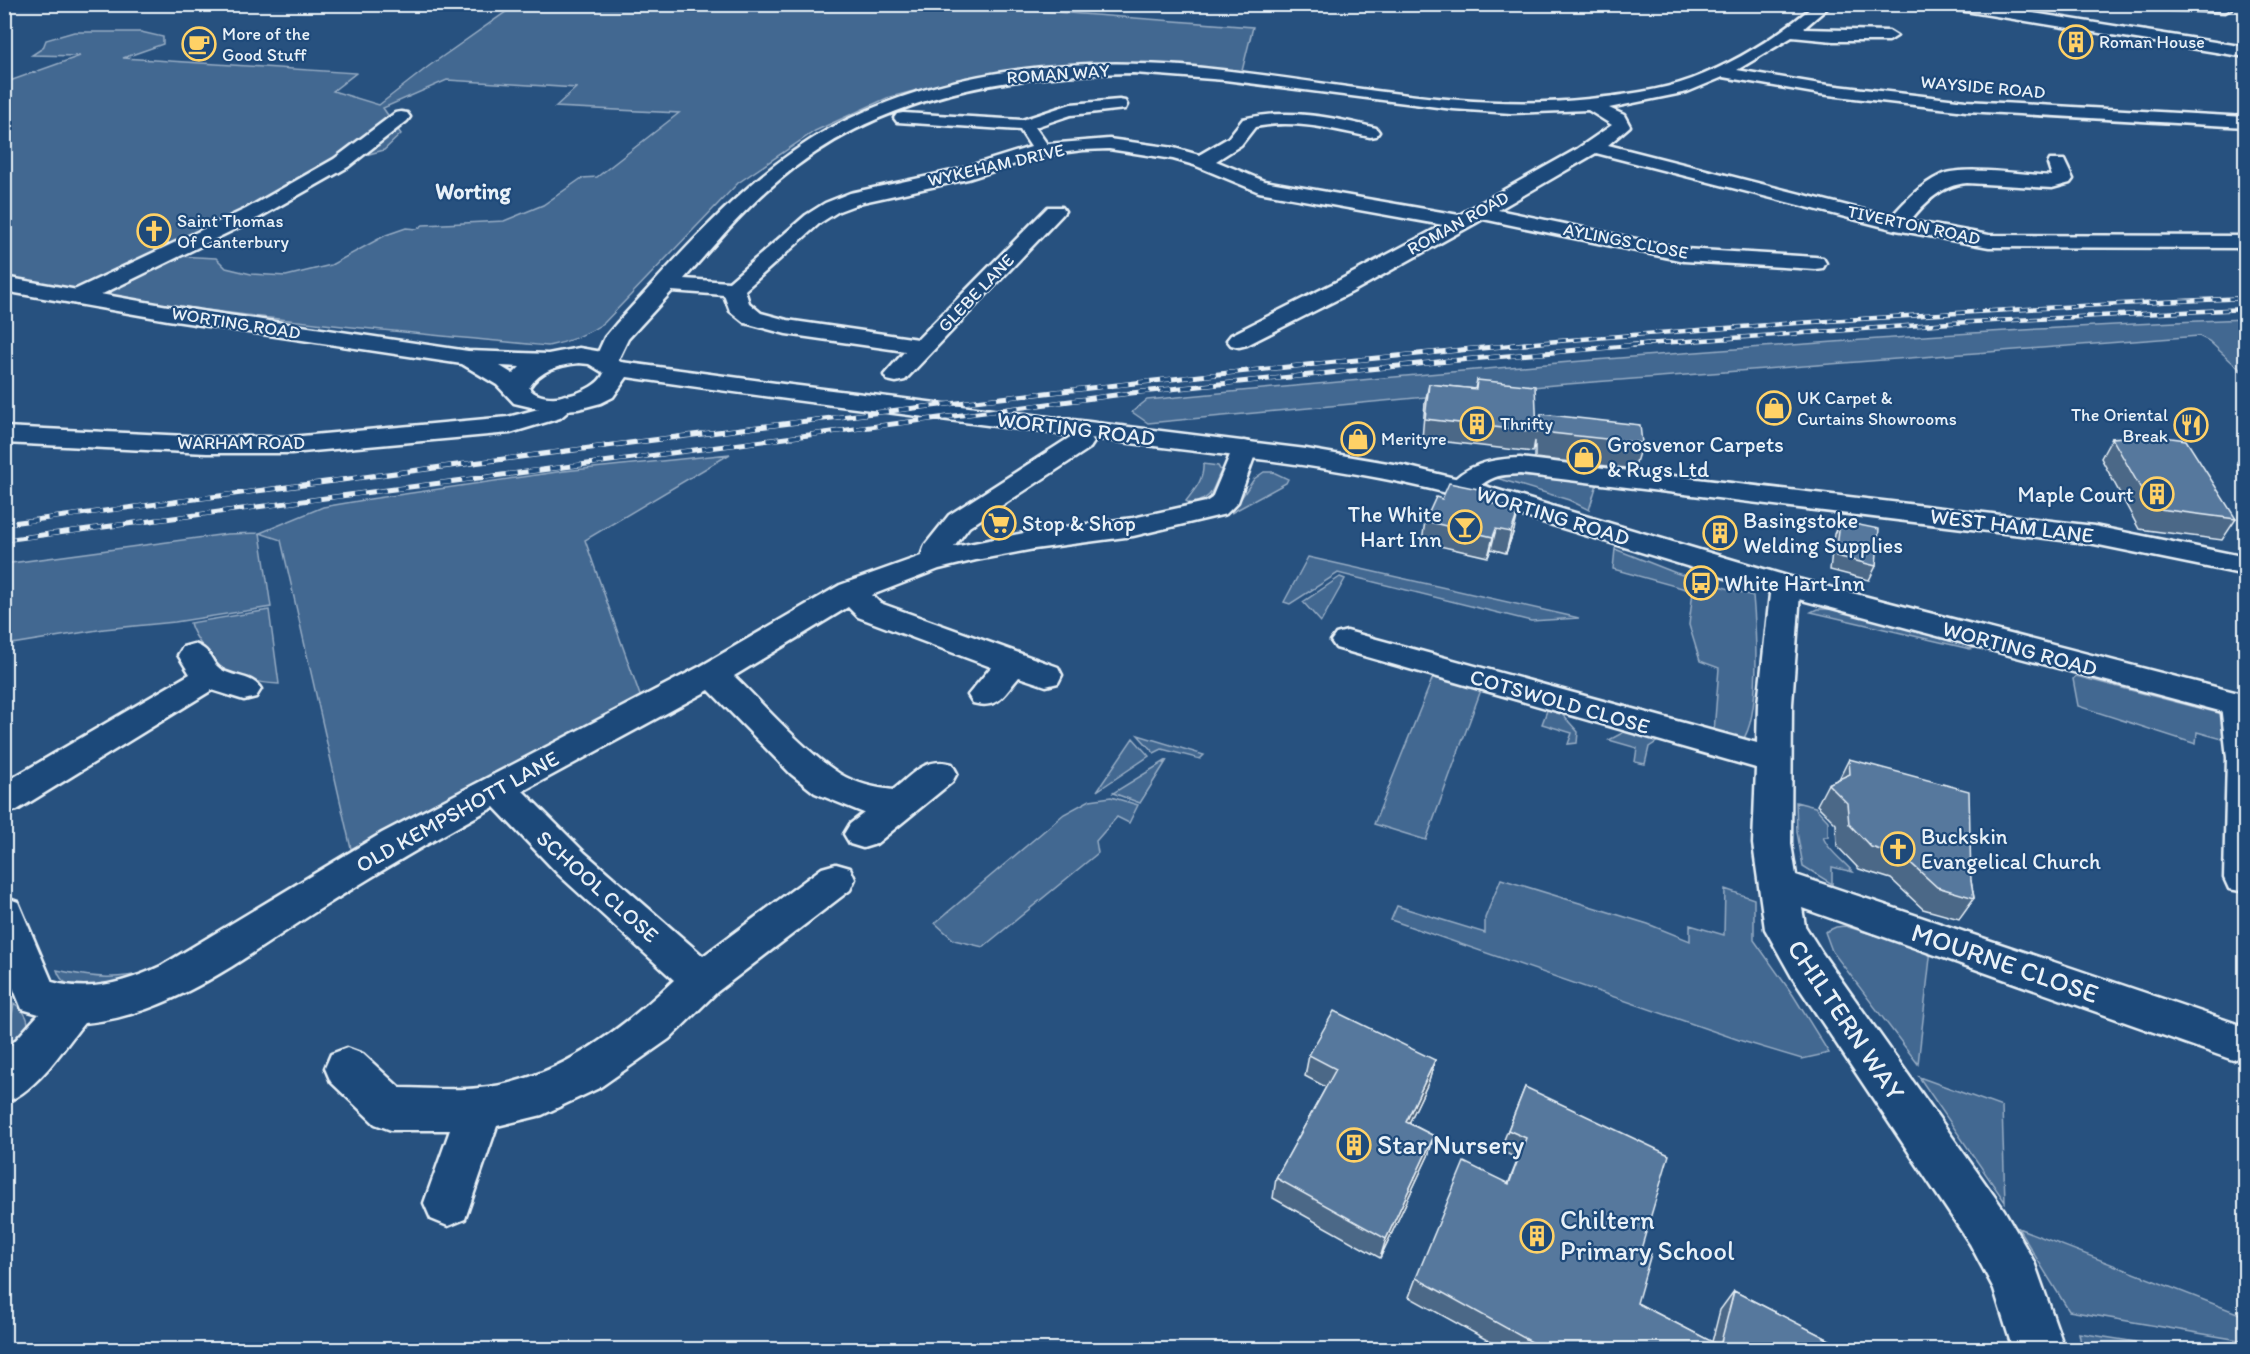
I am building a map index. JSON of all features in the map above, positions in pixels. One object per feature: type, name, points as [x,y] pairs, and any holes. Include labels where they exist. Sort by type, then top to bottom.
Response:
[{"type":"street","points":[[1589,104],[1682,88],[1719,72],[1788,32],[1825,4]]},
{"type":"street","points":[[1947,4],[2008,9],[2246,52]]},
{"type":"street","points":[[2157,5],[2222,6],[2239,17]]},
{"type":"street","points":[[1788,32],[1833,36],[1890,34],[1906,40]]},
{"type":"street","name":"ROMAN WAY","points":[[581,356],[616,337],[762,184],[813,146],[864,118],[907,100],[994,79],[1085,70],[1154,69],[1224,75],[1453,104],[1526,106],[1589,104]]},
{"type":"street","name":"WAYSIDE ROAD","points":[[1719,72],[1820,89],[1977,107],[2246,122]]},
{"type":"street","name":"ROMAN ROAD","points":[[1239,340],[1301,318],[1621,126],[1640,117],[1659,97],[1656,94]]},
{"type":"street","points":[[1589,104],[1618,119],[1621,126]]},
{"type":"street","points":[[903,118],[937,116],[1025,125],[1049,113],[1066,109],[1119,105]]},
{"type":"street","points":[[1201,161],[1224,151],[1238,141],[1249,123],[1263,112],[1329,123],[1370,133]]},
{"type":"street","points":[[78,297],[253,213],[341,164],[401,117]]},
{"type":"street","points":[[1025,125],[1042,150]]},
{"type":"street","name":"WYKEHAM DRIVE","points":[[734,288],[813,219],[832,207],[857,196],[961,175],[1042,150],[1109,144],[1147,148],[1201,161],[1260,186],[1462,222]]},
{"type":"street","name":"TIVERTON ROAD","points":[[1591,146],[1896,224],[1960,237],[1989,240],[2246,243]]},
{"type":"street","points":[[1896,224],[1917,198],[1948,179],[1967,177],[2052,182],[2063,179],[2064,165],[2037,162]]},
{"type":"street","name":"GLEBE LANE","points":[[897,375],[1055,211]]},
{"type":"street","name":"AYLINGS CLOSE","points":[[1480,212],[1666,252],[1771,253],[1815,263]]},
{"type":"street","name":"WORTING ROAD","points":[[4,284],[468,358],[550,362]]},
{"type":"street","points":[[667,284],[734,288],[738,306],[753,318],[786,327],[924,347]]},
{"type":"street","name":"ROMAN WAY","points":[[601,393],[616,379],[617,371],[610,364],[616,337]]},
{"type":"street","points":[[550,362],[581,356]]},
{"type":"street","name":"WORTING ROAD","points":[[581,356],[610,364],[702,381],[1345,462],[1461,488],[1783,585],[2242,706]]},
{"type":"street","name":"WORTING ROAD","points":[[468,358],[520,393],[548,405],[586,399],[601,393],[702,381]]},
{"type":"street","name":"WARHAM ROAD","points":[[477,427],[493,422],[520,393],[521,377],[531,369],[550,362]]},
{"type":"street","name":"WARHAM ROAD","points":[[4,435],[247,446],[291,445],[510,425],[529,422],[551,413],[565,403]]},
{"type":"street","points":[[934,561],[939,545],[958,521],[1070,449],[1033,444]]},
{"type":"street","name":"OLD KEMPSHOTT LANE","points":[[4,913],[37,996],[72,1006],[105,1004],[143,994],[176,978],[395,843],[713,674],[851,592],[934,561],[1034,540],[1133,527],[1216,508],[1224,502],[1244,449]]},
{"type":"street","name":"WEST HAM LANE","points":[[1461,488],[1478,472],[1497,467],[1520,466],[2094,535],[2246,566]]},
{"type":"street","name":"CHILTERN WAY","points":[[1783,585],[1782,590],[1785,593],[1775,704],[1772,844],[1785,929],[1807,965],[1987,1227],[2016,1280],[2039,1350]]},
{"type":"street","points":[[851,592],[869,610],[1046,675]]},
{"type":"street","name":"COTSWOLD CLOSE","points":[[1347,641],[1773,760]]},
{"type":"street","points":[[985,695],[1012,664]]},
{"type":"street","points":[[4,800],[202,666],[244,689]]},
{"type":"street","points":[[713,674],[804,765],[828,784],[870,801],[900,805]]},
{"type":"street","points":[[2242,706],[2245,758],[2243,878]]},
{"type":"street","points":[[862,834],[939,773]]},
{"type":"street","name":"SCHOOL CLOSE","points":[[498,788],[537,832],[584,877],[702,980]]},
{"type":"street","points":[[346,1068],[392,1109],[480,1110],[542,1095],[583,1074],[654,1026],[702,980],[836,879]]},
{"type":"street","name":"MOURNE CLOSE","points":[[1778,884],[2233,1041]]},
{"type":"street","points":[[4,1083],[72,1006]]},
{"type":"street","points":[[448,1203],[480,1110]]},
{"type":"shaded area","points":[[517,4],[950,4],[1253,27],[1242,71],[1090,66],[967,77],[887,98],[815,131],[738,183],[604,323],[577,338],[548,346],[207,310],[5,276],[4,83],[80,56],[32,55],[43,48],[46,40],[74,32],[141,32],[163,37],[163,44],[123,58],[356,73],[333,91],[379,105],[429,66]],"holes":[[[447,80],[576,88],[555,107],[679,113],[597,177],[582,178],[543,205],[504,221],[406,228],[386,235],[331,265],[286,276],[251,274],[226,268],[216,258],[176,256],[358,157],[384,150],[401,134],[383,108]]]},
{"type":"shaded area","points":[[2245,319],[2245,374],[2209,341],[2199,336],[1554,385],[1148,423],[1132,412],[1147,400],[1559,363],[1970,333]]},
{"type":"shaded area","points":[[730,454],[585,540],[642,701],[351,849],[281,540],[260,533],[323,507],[370,499],[564,471]]},
{"type":"shaded area","points":[[1203,464],[1218,466],[1221,471],[1208,496],[1191,504],[1186,501],[1200,480]]},
{"type":"shaded area","points":[[1264,472],[1273,472],[1288,479],[1286,483],[1231,513],[1254,479]]},
{"type":"shaded area","points":[[1501,474],[1597,484],[1589,510],[1569,500],[1493,477]]},
{"type":"shaded area","points":[[260,533],[271,607],[175,622],[104,629],[5,645],[4,564],[227,534]]},
{"type":"shaded area","points":[[1615,549],[1676,573],[1753,596],[1756,650],[1755,693],[1748,729],[1742,741],[1714,732],[1719,668],[1700,661],[1689,625],[1693,591],[1613,569]]},
{"type":"shaded area","points":[[1308,557],[1579,618],[1531,621],[1338,573],[1290,604],[1284,602]]},
{"type":"shaded area","points":[[1340,577],[1345,579],[1321,622],[1303,602]]},
{"type":"shaded area","points":[[1817,609],[1836,609],[1975,648],[1970,649],[1811,612]]},
{"type":"shaded area","points":[[269,610],[279,684],[246,679],[222,669],[200,643],[190,623]]},
{"type":"shaded area","points":[[2076,676],[2226,715],[2233,742],[2197,732],[2196,744],[2078,706],[2073,679]]},
{"type":"shaded area","points":[[1433,677],[1481,690],[1426,840],[1374,824]]},
{"type":"shaded area","points":[[1548,708],[1560,712],[1578,732],[1577,743],[1568,744],[1572,733],[1542,724]]},
{"type":"shaded area","points":[[1626,731],[1661,739],[1649,747],[1645,764],[1635,762],[1637,748],[1609,740]]},
{"type":"shaded area","points":[[1138,735],[1204,755],[1200,759],[1162,749],[1154,753]]},
{"type":"shaded area","points":[[1133,738],[1149,756],[1097,791]]},
{"type":"shaded area","points":[[1167,760],[1140,803],[1113,793]]},
{"type":"shaded area","points":[[1111,797],[1138,805],[1129,823],[1117,817],[1096,841],[1098,853],[983,947],[954,940],[935,923],[1064,814],[1090,800]]},
{"type":"shaded area","points":[[1796,802],[1815,807],[1828,821],[1828,837],[1823,837],[1825,842],[1853,872],[1832,867],[1832,884],[1803,866],[1797,832]]},
{"type":"shaded area","points":[[1501,879],[1648,924],[1690,941],[1690,925],[1724,935],[1725,889],[1754,899],[1754,940],[1793,995],[1829,1053],[1802,1059],[1742,1041],[1391,920],[1397,906],[1485,933],[1485,918]]},
{"type":"shaded area","points":[[1845,926],[1881,937],[1889,935],[1931,949],[1918,1064],[1832,951],[1825,932]]},
{"type":"shaded area","points":[[57,970],[107,977],[158,970],[118,983],[87,988],[74,987],[63,981]]},
{"type":"shaded area","points":[[14,1003],[27,1017],[27,1030],[5,1054]]},
{"type":"shaded area","points":[[1919,1077],[2002,1107],[2005,1202]]},
{"type":"shaded area","points":[[2018,1228],[2245,1316],[2245,1341],[2069,1311]]},
{"type":"shaded area","points":[[2079,1333],[2181,1349],[2082,1349]]},
{"type":"building","points":[[1477,380],[1535,386],[1537,432],[1425,419],[1429,384],[1476,389]]},
{"type":"building","points":[[1541,414],[1640,425],[1642,443],[1542,432]]},
{"type":"building","points":[[2149,435],[2186,440],[2236,519],[2152,508],[2112,438]]},
{"type":"building","points":[[1449,483],[1493,492],[1489,503],[1519,509],[1511,532],[1496,529],[1493,537],[1425,521],[1436,497],[1442,499]]},
{"type":"building","points":[[1840,521],[1879,529],[1876,566],[1836,556]]},
{"type":"building","name":"Buckskin Evangelical Church","points":[[1849,759],[1969,791],[1971,881],[1974,898],[1937,887],[1904,857],[1871,847],[1849,824],[1847,803],[1828,784],[1850,774]]},
{"type":"building","name":"Star Nursery","points":[[1334,1011],[1435,1060],[1406,1122],[1434,1136],[1386,1239],[1276,1178],[1336,1069],[1309,1055]]},
{"type":"building","name":"Chiltern Primary School","points":[[1525,1087],[1669,1155],[1641,1249],[1651,1254],[1637,1303],[1720,1346],[1734,1291],[1849,1350],[1546,1350],[1416,1278],[1464,1162],[1509,1184],[1526,1138],[1508,1130]]},
{"type":"railway","points":[[1510,345],[1878,318],[2246,298]]},
{"type":"railway","points":[[1630,345],[1950,323],[2246,309]]},
{"type":"railway","points":[[4,524],[955,403],[1527,344]]},
{"type":"railway","points":[[4,540],[1131,393],[1448,361],[1648,344]]},
{"type":"place","name":"Roman House","points":[[2076,42]]},
{"type":"place","name":"More of the Good Stuff","points":[[199,44]]},
{"type":"place","name":"Saint Thomas Of Canterbury","points":[[154,231]]},
{"type":"place","name":"UK Carpet & Curtains Showrooms","points":[[1774,408]]},
{"type":"place","name":"Thrifty","points":[[1477,424]]},
{"type":"place","name":"The Oriental Break","points":[[2191,425]]},
{"type":"place","name":"Merityre","points":[[1358,439]]},
{"type":"place","name":"Grosvenor Carpets & Rugs Ltd","points":[[1584,457]]},
{"type":"place","name":"Maple Court","points":[[2157,494]]},
{"type":"place","name":"Stop & Shop","points":[[999,523]]},
{"type":"place","name":"The White Hart Inn","points":[[1465,527]]},
{"type":"place","name":"Basingstoke Welding Supplies","points":[[1720,533]]},
{"type":"place","name":"White Hart Inn","points":[[1701,583]]},
{"type":"place","name":"Buckskin Evangelical Church","points":[[1898,849]]},
{"type":"place","name":"Star Nursery","points":[[1354,1145]]},
{"type":"place","name":"Chiltern Primary School","points":[[1537,1236]]},
{"type":"district","name":"Worting","points":[[473,191]]}]
